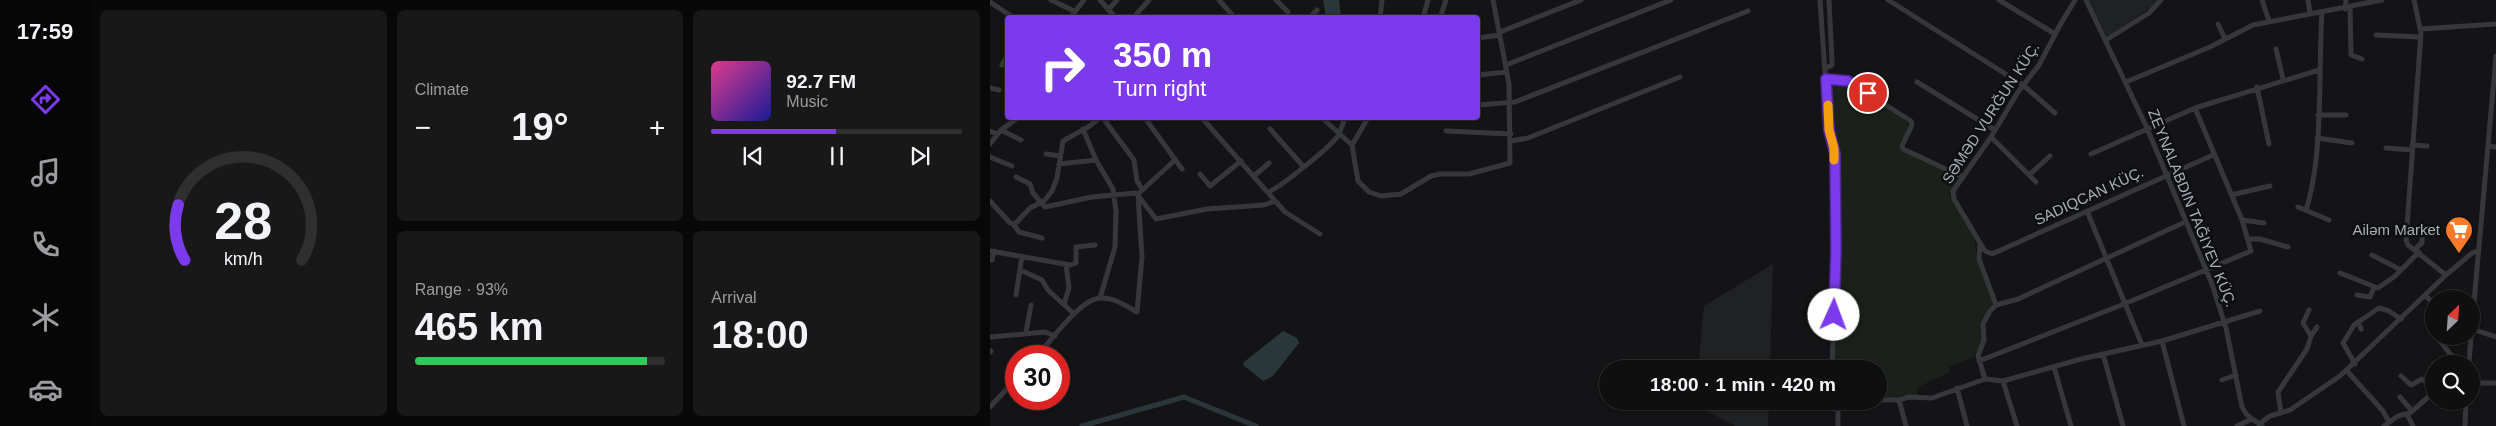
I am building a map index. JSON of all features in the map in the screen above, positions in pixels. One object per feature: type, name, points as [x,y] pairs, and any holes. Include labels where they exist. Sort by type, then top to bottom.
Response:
[{"type":"street","points":[[1051,0],[1074,10]]},
{"type":"street","points":[[1072,15],[1084,0]]},
{"type":"street","points":[[1100,0],[1113,15]]},
{"type":"street","points":[[1108,10],[1116,0]]},
{"type":"street","points":[[1136,15],[1149,0]]},
{"type":"street","points":[[1219,0],[1233,15]]},
{"type":"street","points":[[1276,0],[1288,12]]},
{"type":"street","points":[[1380,15],[1382,0]]},
{"type":"street","points":[[1424,15],[1428,0]]},
{"type":"street","points":[[1441,15],[1446,0]]},
{"type":"street","points":[[1367,120],[1352,146],[1358,181],[1369,192],[1381,196],[1401,194],[1431,176],[1480,172],[1510,164],[1510,102],[1507,72],[1493,0]]},
{"type":"street","points":[[1480,38],[1500,33],[1581,0]]},
{"type":"street","points":[[1506,65],[1671,0]]},
{"type":"street","points":[[1820,0],[1829,130],[1835,154],[1836,251],[1832,360]]},
{"type":"street","points":[[1826,68],[1832,65],[1829,0]]},
{"type":"street","points":[[1888,0],[2024,86],[2056,113]]},
{"type":"street","points":[[2000,0],[2055,34]]},
{"type":"street","name":"SƏMƏD VURĞUN KÜÇ.","points":[[1996,305],[1979,259],[1980,243],[1953,195],[2024,86],[2040,66],[2055,34],[2075,0]]},
{"type":"street","points":[[2086,0],[2147,128],[2212,284],[2224,321],[2242,407],[2252,419],[2260,425],[2296,406],[2347,371],[2425,297]]},
{"type":"street","points":[[2106,40],[2149,13],[2161,0]]},
{"type":"street","points":[[2262,0],[2269,21]]},
{"type":"street","points":[[2308,0],[2310,13]]},
{"type":"street","points":[[2346,0],[2351,55],[2362,59]]},
{"type":"street","points":[[2126,82],[2225,39],[2246,27],[2382,0]]},
{"type":"street","points":[[2414,0],[2420,37],[2406,240],[2408,245],[2417,250],[2446,275]]},
{"type":"street","points":[[990,2],[1010,15]]},
{"type":"street","points":[[1313,15],[1318,10]]},
{"type":"street","points":[[1480,105],[1510,102],[1748,11]]},
{"type":"street","points":[[2306,210],[2312,188],[2317,138],[2318,70],[2322,12]]},
{"type":"street","points":[[2218,24],[2225,39]]},
{"type":"street","points":[[2420,29],[2496,24]]},
{"type":"street","points":[[2376,35],[2420,37]]},
{"type":"street","points":[[2276,49],[2283,79]]},
{"type":"street","points":[[2475,290],[2496,56]]},
{"type":"street","points":[[1002,66],[1005,60]]},
{"type":"street","points":[[2091,154],[2195,108],[2257,87],[2318,70]]},
{"type":"street","points":[[1480,75],[1507,72]]},
{"type":"street","points":[[1511,142],[1528,138],[1680,77]]},
{"type":"street","points":[[1826,79],[1848,81],[1911,121],[1912,125],[1902,146],[1903,149],[1963,177]]},
{"type":"street","points":[[1918,82],[1995,130]]},
{"type":"street","points":[[2257,87],[2269,144]]},
{"type":"street","points":[[990,88],[999,90]]},
{"type":"street","points":[[1979,361],[2249,253],[2252,248],[2242,220],[2213,155],[2195,108]]},
{"type":"street","points":[[2318,114],[2346,116]]},
{"type":"street","points":[[990,144],[999,132],[1015,120]]},
{"type":"street","points":[[1014,225],[1030,208],[1040,203],[1052,191],[1057,178],[1063,141],[1097,120]]},
{"type":"street","points":[[1105,120],[1134,160],[1140,192],[1152,217],[1156,219],[1207,209],[1264,205],[1275,201]]},
{"type":"street","points":[[1146,120],[1182,169]]},
{"type":"street","points":[[1207,120],[1275,201],[1291,217],[1320,234]]},
{"type":"street","points":[[1324,120],[1352,146]]},
{"type":"street","points":[[1268,192],[1282,186],[1338,134],[1344,120]]},
{"type":"street","points":[[1083,129],[1096,160],[1114,194],[1115,247],[1100,298]]},
{"type":"street","points":[[1270,129],[1303,166]]},
{"type":"street","points":[[990,131],[999,132],[1021,140]]},
{"type":"street","points":[[1446,131],[1511,134]]},
{"type":"street","points":[[1991,137],[2036,182]]},
{"type":"street","points":[[2317,138],[2352,143]]},
{"type":"street","points":[[2386,148],[2427,146]]},
{"type":"street","points":[[2488,146],[2496,147]]},
{"type":"street","points":[[1046,154],[1060,156]]},
{"type":"street","points":[[1980,243],[1984,251],[1992,254],[2087,212],[2166,174],[2213,155]]},
{"type":"street","points":[[2030,175],[2050,156]]},
{"type":"street","points":[[990,157],[1012,166]]},
{"type":"street","points":[[1059,164],[1096,160]]},
{"type":"street","points":[[1016,177],[1030,184],[1040,203],[1048,207],[1066,201],[1140,192],[1175,160]]},
{"type":"street","points":[[1200,174],[1210,186],[1241,161]]},
{"type":"street","points":[[1254,176],[1269,163]]},
{"type":"street","points":[[2231,195],[2270,186]]},
{"type":"street","points":[[1047,345],[1074,314],[1091,301],[1100,298],[1115,300],[1136,312],[1142,257],[1140,192]]},
{"type":"street","points":[[990,201],[1019,232],[1042,238]]},
{"type":"street","points":[[2298,207],[2329,220]]},
{"type":"street","points":[[2087,212],[2142,345]]},
{"type":"street","points":[[2242,220],[2264,223]]},
{"type":"street","points":[[1985,379],[1979,361],[1979,352],[1984,340],[1983,324],[1990,311],[1996,305],[2018,299],[2105,257],[2185,222]]},
{"type":"street","points":[[2340,273],[2374,288],[2382,286],[2400,270],[2417,250],[2422,243],[2422,231]]},
{"type":"street","points":[[2249,239],[2260,239],[2288,247]]},
{"type":"street","points":[[992,260],[992,251],[1066,264],[1076,263],[1076,248],[1095,245]]},
{"type":"street","points":[[2432,290],[2472,253],[2478,251]]},
{"type":"street","points":[[2372,255],[2400,270]]},
{"type":"street","points":[[1016,296],[1022,256]]},
{"type":"street","points":[[1064,304],[1069,288],[1066,264]]},
{"type":"street","points":[[1020,270],[1042,280],[1046,288],[1074,314]]},
{"type":"street","points":[[2357,295],[2370,297],[2374,288]]},
{"type":"street","points":[[1026,332],[1026,322],[1031,305]]},
{"type":"street","points":[[2355,364],[2343,343],[2358,322],[2379,308],[2389,311],[2401,319]]},
{"type":"street","points":[[2309,310],[2303,323],[2311,336]]},
{"type":"street","points":[[1887,400],[1899,400],[1909,396],[1932,398],[1985,379],[2003,381],[2103,354],[2162,342],[2260,311]]},
{"type":"street","points":[[2358,322],[2361,329]]},
{"type":"street","points":[[2281,413],[2278,392],[2307,349],[2311,336],[2317,327]]},
{"type":"street","points":[[2480,331],[2496,336]]},
{"type":"street","points":[[990,337],[1026,332],[1045,332],[1055,336]]},
{"type":"street","points":[[2162,342],[2184,426]]},
{"type":"street","points":[[2443,345],[2451,355]]},
{"type":"street","points":[[2103,354],[2123,426]]},
{"type":"street","points":[[2054,367],[2072,426]]},
{"type":"street","points":[[2347,371],[2383,411],[2386,424],[2398,416],[2410,413],[2425,400]]},
{"type":"street","points":[[2222,380],[2236,375]]},
{"type":"street","points":[[2401,376],[2411,385],[2422,379],[2425,381]]},
{"type":"street","points":[[2003,381],[2017,426]]},
{"type":"street","points":[[2480,383],[2496,384]]},
{"type":"street","points":[[1957,388],[1968,426]]},
{"type":"street","points":[[990,408],[1005,391]]},
{"type":"street","points":[[2400,397],[2410,413],[2413,426]]},
{"type":"street","points":[[1899,400],[1906,426]]},
{"type":"street","points":[[1838,410],[1838,426]]},
{"type":"street","points":[[2465,426],[2466,410]]},
{"type":"street","points":[[2237,426],[2252,419]]},
{"type":"shaded area","points":[[1323,0],[1339,0],[1341,15],[1326,15]]},
{"type":"shaded area","points":[[2089,0],[2157,0],[2153,6],[2107,37]]},
{"type":"shaded area","points":[[1831,81],[1847,82],[1910,123],[1899,149],[1959,176],[1949,195],[1974,236],[1977,259],[1994,301],[1981,324],[1982,341],[1973,357],[1949,367],[1950,372],[1918,387],[1917,395],[1901,395],[1897,399],[1887,398],[1887,360],[1834,360],[1839,244],[1836,147],[1832,136]]},
{"type":"shaded area","points":[[1773,264],[1770,360],[1699,360],[1704,306]]},
{"type":"shaded area","points":[[1283,331],[1297,338],[1299,343],[1273,376],[1263,381],[1243,365],[1244,362]]},
{"type":"shaded area","points":[[1705,410],[1769,410],[1768,426],[1735,426]]},
{"type":"waterway","points":[[1082,426],[1184,397],[1256,426]]},
{"type":"slow traffic","points":[[1828,105],[1829,130],[1835,154],[1834,160]]},
{"type":"place","name":"Ailəm Market","points":[[2459,254]]},
{"type":"route","points":[[1834,315],[1836,251],[1835,154],[1829,130],[1826,79],[1848,81],[1868,93]]}]
